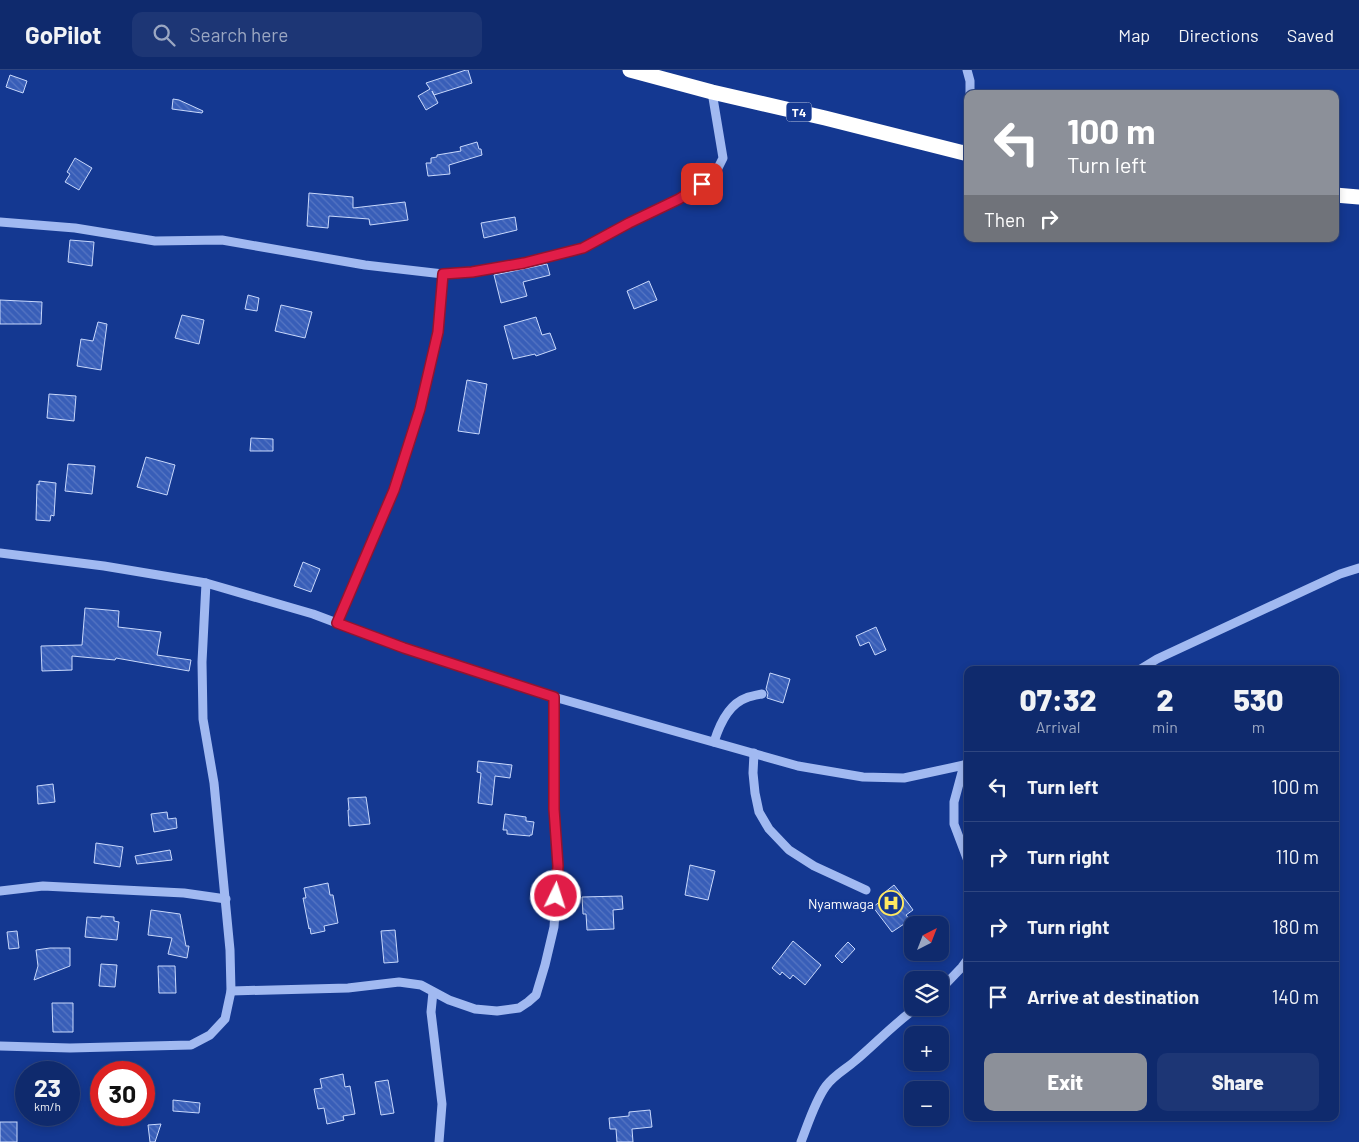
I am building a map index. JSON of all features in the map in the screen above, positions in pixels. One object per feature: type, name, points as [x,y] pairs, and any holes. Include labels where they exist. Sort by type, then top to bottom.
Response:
[{"type":"highway","name":"T4","points":[[630,70],[712,92],[964,149]]},
{"type":"highway","points":[[1339,195],[1359,196]]},
{"type":"street","points":[[967,70],[970,90]]},
{"type":"street","points":[[0,222],[75,228],[155,241],[222,240],[365,265],[443,274],[472,272],[583,248],[679,199],[702,184],[716,172],[723,158],[712,92]]},
{"type":"street","points":[[337,623],[394,490],[420,409],[438,332],[443,274]]},
{"type":"street","points":[[0,553],[104,566],[206,583],[313,614],[431,657],[554,697],[798,766],[862,777],[904,778],[964,764]]},
{"type":"street","points":[[1145,666],[1340,574],[1359,568]]},
{"type":"street","points":[[0,1046],[70,1048],[191,1045],[210,1035],[225,1019],[231,991],[230,950],[214,783],[203,719],[202,662],[206,583]]},
{"type":"street","points":[[714,742],[722,722],[736,703],[745,698],[762,694]]},
{"type":"street","points":[[231,991],[348,988],[399,982],[421,985],[449,1000],[475,1009],[497,1011],[519,1008],[536,995],[554,927],[558,866],[554,809],[554,697]]},
{"type":"street","points":[[754,753],[753,773],[759,812],[769,829],[789,850],[814,866],[866,890]]},
{"type":"street","points":[[963,836],[954,824],[954,802],[964,770]]},
{"type":"street","points":[[0,891],[43,886],[184,893],[226,899]]},
{"type":"street","points":[[949,981],[964,965]]},
{"type":"street","points":[[433,992],[431,1012],[442,1104],[439,1142]]},
{"type":"street","points":[[801,1142],[818,1100],[826,1086],[835,1076],[854,1062],[905,1016]]},
{"type":"building","points":[[468,70],[472,83],[434,95],[438,103],[426,110],[418,96],[430,89],[426,83]]},
{"type":"building","points":[[10,75],[27,81],[23,93],[6,87]]},
{"type":"building","points":[[173,99],[203,111],[202,113],[172,109]]},
{"type":"building","points":[[477,142],[482,155],[449,165],[450,174],[428,176],[426,163],[431,163],[431,158],[437,157],[437,155],[461,151],[460,147]]},
{"type":"building","points":[[75,158],[92,168],[79,190],[65,182],[70,174],[67,172]]},
{"type":"building","points":[[309,193],[353,197],[353,208],[405,202],[408,220],[370,225],[369,219],[329,216],[328,228],[307,226]]},
{"type":"building","points":[[515,217],[517,230],[484,238],[481,223]]},
{"type":"building","points":[[70,240],[94,242],[92,266],[68,262]]},
{"type":"building","points":[[547,264],[550,275],[523,282],[527,296],[501,303],[494,275]]},
{"type":"building","points":[[649,281],[657,300],[634,309],[627,291]]},
{"type":"building","points":[[248,295],[259,298],[257,311],[245,309]]},
{"type":"building","points":[[0,300],[42,302],[41,324],[0,324]]},
{"type":"building","points":[[281,305],[312,312],[305,338],[275,331]]},
{"type":"building","points":[[182,315],[204,320],[199,344],[175,338]]},
{"type":"building","points":[[536,317],[542,335],[550,333],[556,349],[536,356],[535,354],[513,359],[504,326]]},
{"type":"building","points":[[98,322],[107,324],[101,370],[77,366],[81,339],[93,341]]},
{"type":"building","points":[[467,380],[487,384],[479,434],[458,431]]},
{"type":"building","points":[[49,394],[76,396],[74,421],[47,418]]},
{"type":"building","points":[[251,438],[273,439],[273,451],[250,451]]},
{"type":"building","points":[[146,457],[175,465],[167,495],[137,487]]},
{"type":"building","points":[[68,464],[95,466],[92,494],[65,491]]},
{"type":"building","points":[[39,481],[56,483],[54,516],[51,515],[50,521],[36,520],[37,484],[39,485]]},
{"type":"building","points":[[303,562],[320,569],[311,592],[294,586]]},
{"type":"building","points":[[85,608],[119,611],[118,627],[161,632],[157,655],[191,660],[189,671],[116,658],[115,660],[72,656],[72,670],[42,671],[41,646],[82,645]]},
{"type":"building","points":[[876,627],[886,650],[875,655],[869,642],[860,646],[856,636]]},
{"type":"building","points":[[770,673],[790,679],[783,703],[767,698],[768,693],[766,689]]},
{"type":"building","points":[[478,761],[512,765],[510,778],[495,776],[492,805],[478,803],[481,773],[477,772]]},
{"type":"building","points":[[53,784],[55,802],[38,804],[37,786]]},
{"type":"building","points":[[366,797],[370,824],[349,826],[348,798]]},
{"type":"building","points":[[167,812],[168,819],[176,818],[177,828],[154,832],[151,814]]},
{"type":"building","points":[[505,814],[526,817],[526,821],[534,822],[532,835],[507,834],[507,830],[503,830]]},
{"type":"building","points":[[96,843],[123,847],[120,867],[94,863]]},
{"type":"building","points":[[170,850],[172,860],[137,864],[135,856]]},
{"type":"building","points":[[690,865],[715,871],[708,900],[685,895]]},
{"type":"building","points":[[328,883],[330,895],[333,895],[338,923],[324,926],[325,931],[311,934],[303,898],[306,898],[304,888]]},
{"type":"building","points":[[894,885],[913,910],[907,916],[904,916],[904,924],[892,932],[873,907],[887,896],[884,893]]},
{"type":"building","points":[[622,896],[623,909],[613,910],[614,929],[587,930],[586,914],[583,914],[582,897]]},
{"type":"building","points":[[151,910],[180,914],[186,946],[189,946],[187,958],[168,954],[172,938],[148,935]]},
{"type":"building","points":[[101,916],[114,917],[114,921],[119,922],[117,940],[85,937],[87,917],[101,918]]},
{"type":"building","points":[[395,930],[398,962],[384,963],[381,931]]},
{"type":"building","points":[[17,931],[19,948],[9,949],[7,932]]},
{"type":"building","points":[[793,941],[821,965],[805,985],[793,975],[790,979],[782,972],[780,975],[772,968]]},
{"type":"building","points":[[848,942],[855,949],[842,963],[835,956]]},
{"type":"building","points":[[70,948],[70,966],[34,980],[38,966],[36,950]]},
{"type":"building","points":[[101,964],[117,965],[115,987],[99,986]]},
{"type":"building","points":[[158,966],[175,966],[176,993],[159,993]]},
{"type":"building","points":[[52,1003],[73,1003],[73,1032],[53,1032]]},
{"type":"building","points":[[343,1074],[345,1087],[350,1086],[355,1114],[343,1116],[344,1120],[327,1124],[324,1108],[318,1109],[314,1089],[322,1088],[320,1079]]},
{"type":"building","points":[[388,1080],[394,1113],[381,1115],[375,1082]]},
{"type":"building","points":[[173,1100],[200,1103],[199,1113],[173,1111]]},
{"type":"building","points":[[650,1110],[652,1127],[632,1129],[633,1142],[617,1142],[616,1129],[610,1129],[609,1118],[629,1116],[629,1112]]},
{"type":"building","points":[[0,1122],[15,1122],[15,1126],[17,1126],[17,1142],[0,1142]]},
{"type":"building","points":[[161,1124],[155,1142],[150,1142],[148,1126],[155,1126]]},
{"type":"place","name":"Nyamwaga","points":[[891,903]]},
{"type":"route","points":[[556,896],[558,866],[554,809],[554,697],[404,648],[337,623],[394,490],[420,409],[438,332],[443,274],[472,272],[524,263],[583,248],[679,199],[702,184]]}]
